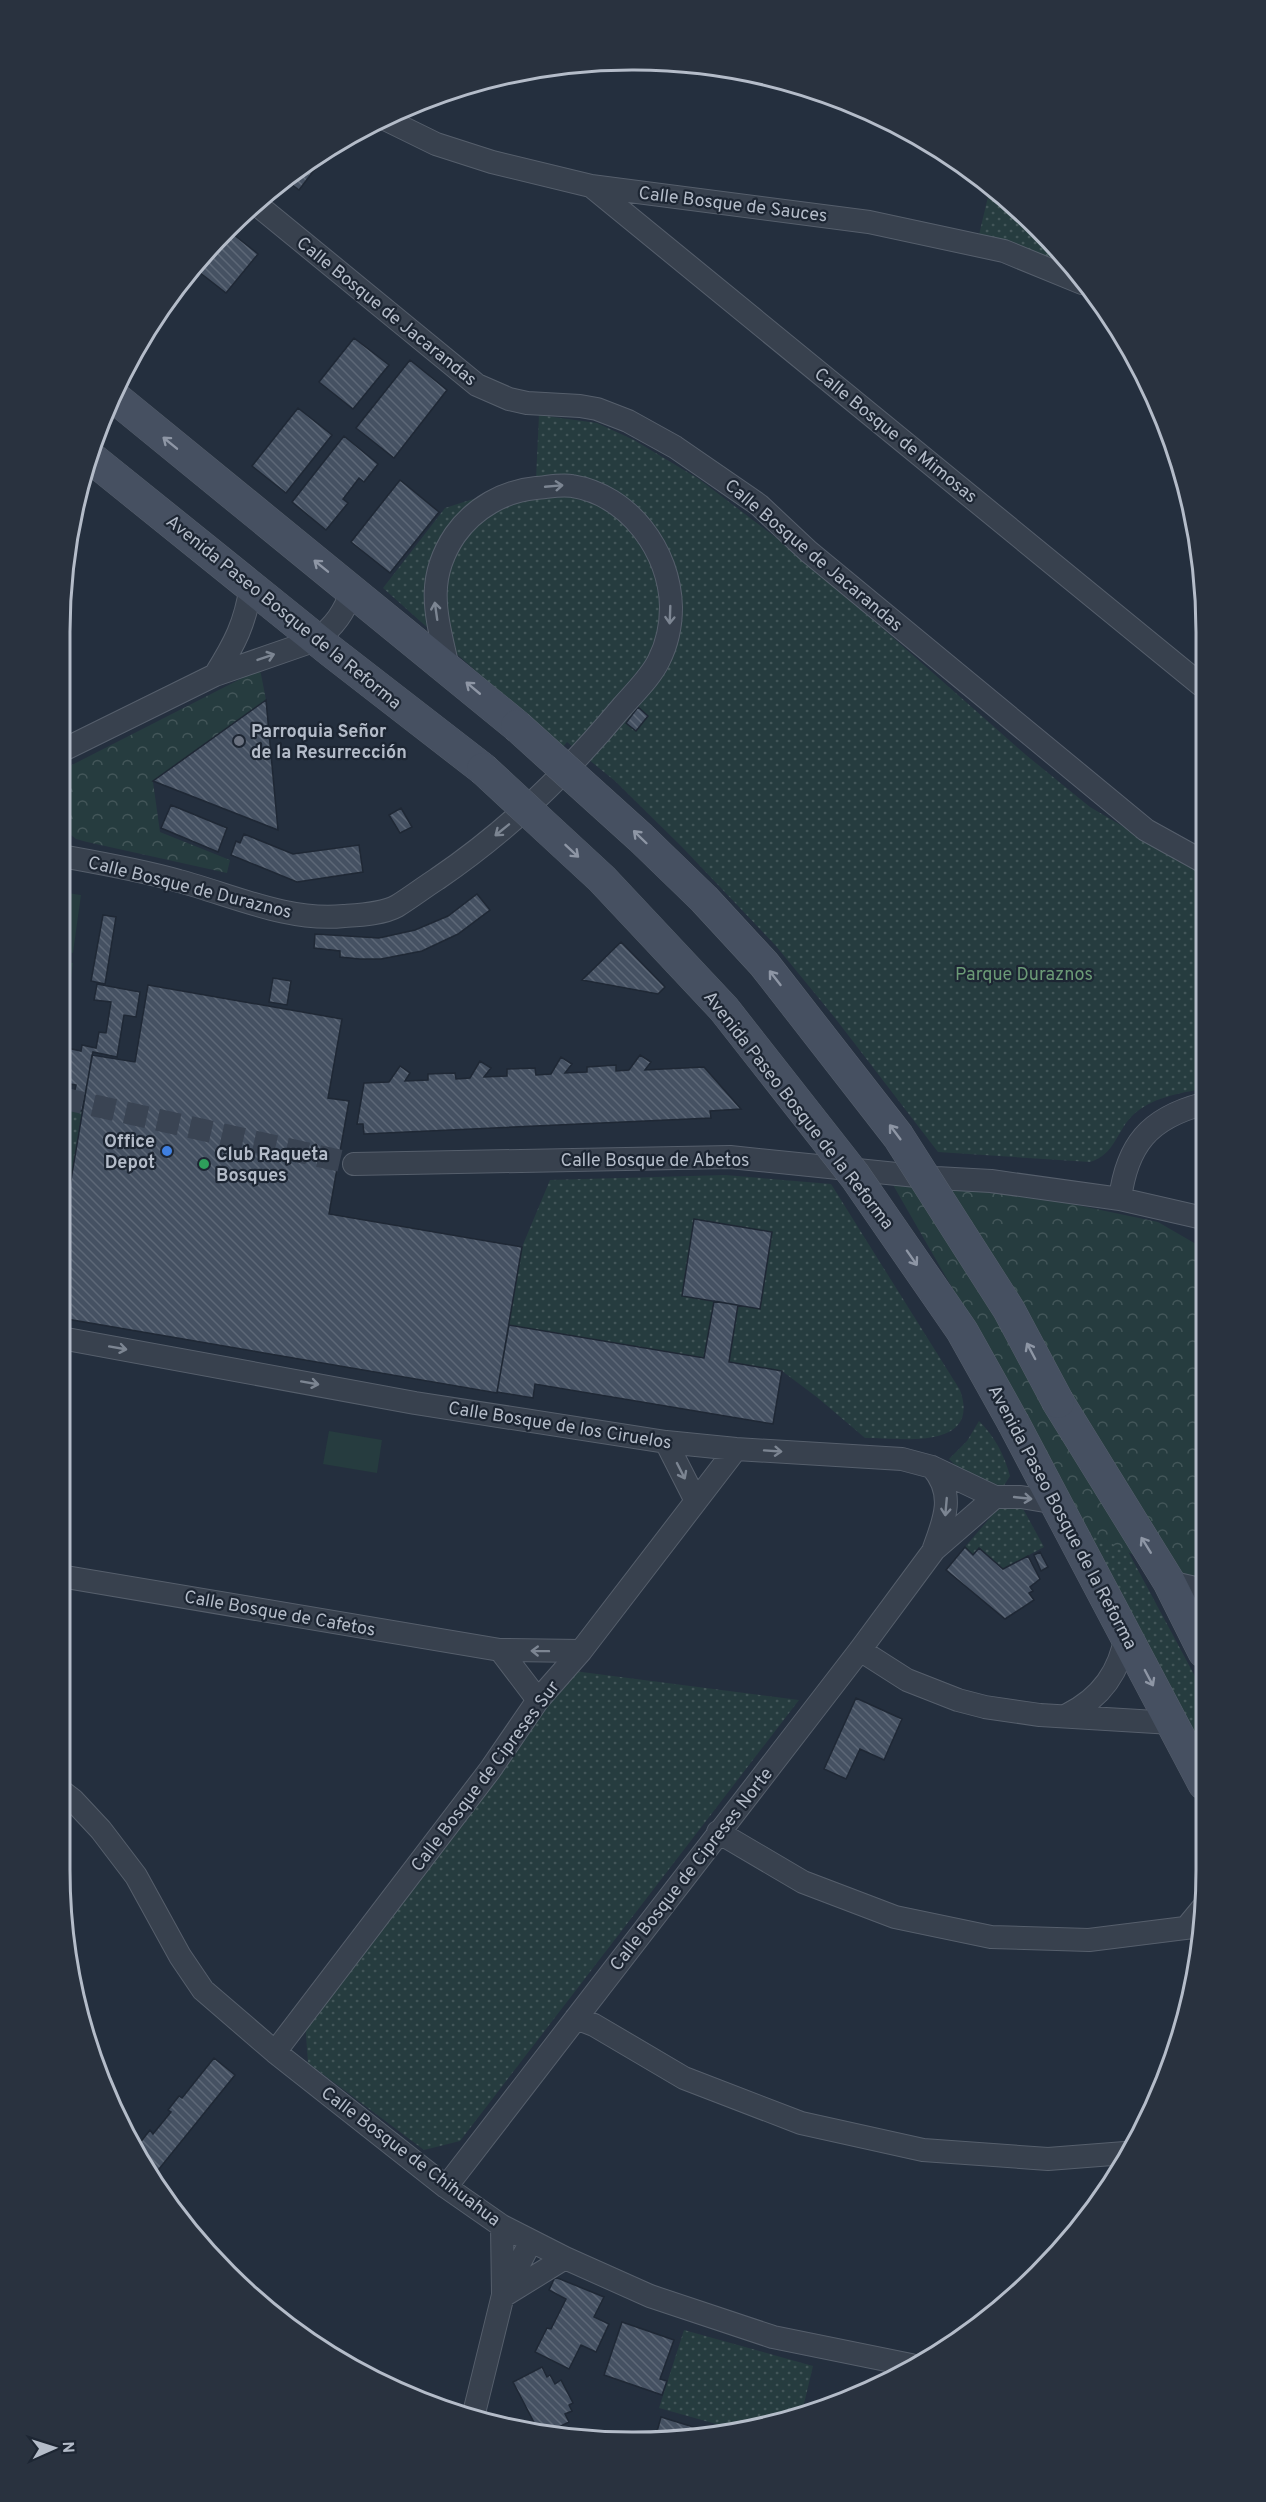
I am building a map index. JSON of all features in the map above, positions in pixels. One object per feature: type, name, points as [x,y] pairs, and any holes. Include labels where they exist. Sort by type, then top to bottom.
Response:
[{"type":"main road","points":[[120,402],[517,726],[641,838],[704,899],[764,964],[898,1136],[1009,1310],[1058,1402],[1168,1582],[1196,1636]]},
{"type":"main road","name":"Avenida Paseo Bosque de la Reforma","points":[[97,463],[316,640],[483,769],[603,879],[724,1009],[855,1176],[962,1331],[1057,1503],[1196,1769]]},
{"type":"street","name":"Calle Bosque de Sauces","points":[[395,124],[447,148],[492,162],[591,186],[869,222],[1004,251],[1068,277]]},
{"type":"street","name":"Calle Bosque de Mimosas","points":[[591,186],[1196,680]]},
{"type":"street","name":"Calle Bosque de Jacarandas","points":[[263,209],[477,385],[527,404],[580,406],[613,414],[675,447],[706,468],[759,505],[808,551],[1146,830],[1196,853]]},
{"type":"street","name":"Calle Bosque de Duraznos","points":[[70,857],[176,880],[290,914],[341,917],[394,908],[466,859],[555,783],[586,750],[658,663],[670,628],[670,590],[666,572],[651,540],[641,526],[615,504],[585,489],[569,485],[540,488],[499,497],[458,531],[441,561],[436,578],[436,612],[448,668]]},
{"type":"street","points":[[215,675],[234,646],[247,616],[251,586]]},
{"type":"street","points":[[70,747],[215,675],[316,640],[330,630],[344,612],[352,591]]},
{"type":"street","points":[[1120,1199],[1128,1163],[1150,1129],[1174,1113],[1196,1106]]},
{"type":"street","name":"Calle Bosque de Abetos","points":[[354,1164],[730,1157],[936,1178],[991,1181],[1120,1199],[1196,1216]]},
{"type":"street","name":"Calle Bosque de los Ciruelos","points":[[70,1340],[415,1402],[666,1442],[736,1449],[902,1459],[932,1467],[995,1497],[1021,1497],[1057,1503]]},
{"type":"street","points":[[666,1442],[696,1501]]},
{"type":"street","name":"Calle Bosque de Cipreses Sur","points":[[274,2052],[490,1770],[538,1700],[581,1652],[736,1449]]},
{"type":"street","name":"Calle Bosque de Cipreses Norte","points":[[932,1467],[944,1484],[948,1505],[934,1550]]},
{"type":"street","name":"Calle Bosque de Cipreses Norte","points":[[446,2187],[860,1650],[934,1550],[995,1497]]},
{"type":"street","name":"Calle Bosque de Cafetos","points":[[70,1578],[500,1650],[581,1652]]},
{"type":"street","points":[[1168,1582],[1196,1588]]},
{"type":"street","points":[[1067,1715],[1092,1699],[1112,1677],[1119,1663],[1126,1634]]},
{"type":"street","points":[[500,1650],[538,1700]]},
{"type":"street","points":[[860,1650],[907,1680],[958,1700],[1012,1712],[1172,1723]]},
{"type":"street","name":"Calle Bosque de Chihuahua","points":[[70,1798],[102,1830],[136,1876],[180,1956],[203,1990],[274,2052],[446,2187],[502,2226],[565,2258],[650,2296],[773,2337],[901,2363]]},
{"type":"street","points":[[718,1832],[803,1882],[894,1917],[991,1937],[1089,1940],[1192,1927]]},
{"type":"street","points":[[576,2018],[594,2025],[684,2078],[801,2123],[923,2150],[1048,2159],[1118,2154]]},
{"type":"street","points":[[502,2226],[503,2295]]},
{"type":"street","points":[[475,2409],[503,2295],[531,2241]]},
{"type":"street","points":[[503,2295],[565,2258]]},
{"type":"green space","points":[[988,197],[1031,235],[1058,264],[979,235]]},
{"type":"green space","name":"Parque Duraznos","points":[[539,415],[597,423],[634,440],[699,479],[804,559],[1026,755],[1090,807],[1196,869],[1196,1090],[1166,1097],[1140,1109],[1128,1121],[1105,1154],[1090,1162],[938,1152],[835,1018],[776,946],[682,847],[615,781],[567,742],[562,748],[383,588],[445,508],[536,479]]},
{"type":"green space","points":[[260,669],[266,700],[153,782],[160,832],[230,860],[227,873],[76,839],[70,834],[70,766]]},
{"type":"green space","points":[[70,893],[81,895],[73,953],[70,953]]},
{"type":"green space","points":[[70,962],[73,963],[70,985]]},
{"type":"green space","points":[[70,1110],[82,1111],[70,1186]]},
{"type":"green space","points":[[881,1164],[1158,1222],[1196,1244],[1196,1578],[1162,1570],[1086,1530],[1004,1378]]},
{"type":"green space","points":[[725,1175],[831,1184],[960,1390],[964,1410],[959,1423],[949,1432],[934,1437],[865,1438],[782,1371],[509,1325],[522,1247],[550,1180]]},
{"type":"green space","points":[[979,1421],[998,1446],[1005,1460],[1010,1476],[1003,1487],[974,1478],[949,1459],[967,1441]]},
{"type":"green space","points":[[329,1431],[382,1440],[377,1473],[323,1464]]},
{"type":"green space","points":[[1065,1434],[1196,1678],[1196,1752],[1034,1450]]},
{"type":"green space","points":[[1021,1505],[1044,1547],[1003,1569],[980,1548],[973,1555],[965,1547],[1000,1506]]},
{"type":"green space","points":[[574,1671],[799,1700],[460,2141],[424,2150],[308,2063],[305,2022]]},
{"type":"green space","points":[[684,2330],[813,2366],[804,2405],[779,2412],[719,2425],[659,2408]]},
{"type":"building","points":[[315,168],[299,190],[293,185]]},
{"type":"building","points":[[235,235],[258,254],[226,293],[201,273]]},
{"type":"building","points":[[354,338],[389,365],[353,409],[319,382]]},
{"type":"building","points":[[410,360],[447,390],[394,458],[356,428]]},
{"type":"building","points":[[298,408],[332,435],[286,493],[252,466]]},
{"type":"building","points":[[344,436],[378,464],[364,482],[359,478],[343,499],[348,503],[326,530],[292,502]]},
{"type":"building","points":[[400,480],[439,512],[390,573],[351,542]]},
{"type":"building","name":"Parroquia Señor de la Resurrección","points":[[266,700],[278,830],[153,781]]},
{"type":"building","points":[[638,707],[648,716],[636,731],[626,723]]},
{"type":"building","points":[[171,805],[227,828],[218,852],[161,828]]},
{"type":"building","points":[[401,808],[412,827],[400,833],[389,815]]},
{"type":"building","points":[[244,834],[293,854],[359,845],[363,872],[297,882],[231,855],[236,841],[240,843]]},
{"type":"building","points":[[477,894],[490,910],[458,934],[422,951],[381,959],[360,959],[340,957],[340,951],[314,948],[315,934],[379,938],[415,930],[448,916]]},
{"type":"building","points":[[103,915],[116,917],[105,984],[91,981]]},
{"type":"building","points":[[621,942],[665,987],[658,994],[582,980]]},
{"type":"building","points":[[273,978],[291,981],[287,1005],[269,1002]]},
{"type":"building","points":[[97,984],[140,992],[136,1017],[124,1015],[117,1057],[93,1052],[82,1111],[71,1109],[76,1085],[70,1084],[70,1049],[81,1051],[82,1045],[96,1048],[99,1032],[106,1033],[111,1002],[94,1000]]},
{"type":"building","points":[[148,985],[342,1019],[328,1098],[349,1101],[329,1214],[522,1247],[497,1393],[70,1320],[70,1186],[92,1055],[135,1062]]},
{"type":"building","points":[[640,1055],[651,1062],[645,1070],[704,1067],[741,1109],[710,1111],[711,1118],[364,1134],[363,1124],[357,1124],[364,1083],[389,1082],[400,1066],[410,1073],[405,1081],[428,1080],[428,1074],[455,1073],[456,1079],[470,1078],[480,1061],[491,1068],[484,1077],[507,1076],[507,1069],[535,1068],[536,1075],[551,1074],[561,1057],[572,1064],[565,1073],[587,1072],[587,1067],[616,1065],[616,1071],[629,1070]]},
{"type":"building","points":[[694,1219],[772,1232],[760,1309],[682,1296]]},
{"type":"building","points":[[714,1301],[738,1305],[729,1362],[782,1371],[773,1424],[535,1384],[533,1398],[497,1392],[509,1325],[704,1358]]},
{"type":"building","points":[[965,1547],[973,1555],[979,1548],[1003,1569],[1028,1556],[1040,1579],[1030,1587],[1033,1591],[1029,1593],[1034,1600],[1005,1619],[946,1570]]},
{"type":"building","points":[[1040,1552],[1048,1567],[1041,1571],[1034,1555]]},
{"type":"building","points":[[856,1698],[902,1719],[884,1760],[860,1749],[846,1779],[824,1769]]},
{"type":"building","points":[[214,2058],[235,2075],[158,2170],[141,2141],[150,2130],[153,2134],[171,2112],[168,2110],[179,2096],[182,2098]]},
{"type":"building","points":[[555,2277],[604,2297],[594,2317],[609,2324],[596,2352],[581,2345],[569,2369],[535,2352],[547,2328],[551,2329],[566,2299],[549,2290]]},
{"type":"building","points":[[622,2322],[674,2340],[660,2379],[667,2381],[662,2395],[604,2375]]},
{"type":"building","points":[[542,2367],[547,2377],[550,2375],[555,2384],[561,2380],[573,2403],[569,2405],[572,2411],[565,2414],[569,2422],[559,2427],[534,2423],[513,2382]]},
{"type":"building","points":[[661,2417],[696,2428],[670,2430],[657,2431]]},
{"type":"tunnel","points":[[70,1100],[354,1164]]},
{"type":"place","name":"Parroquia Señor de la Resurrección","points":[[239,741]]},
{"type":"place","name":"Office Depot","points":[[167,1151]]},
{"type":"place","name":"Club Raqueta Bosques","points":[[204,1164]]}]
